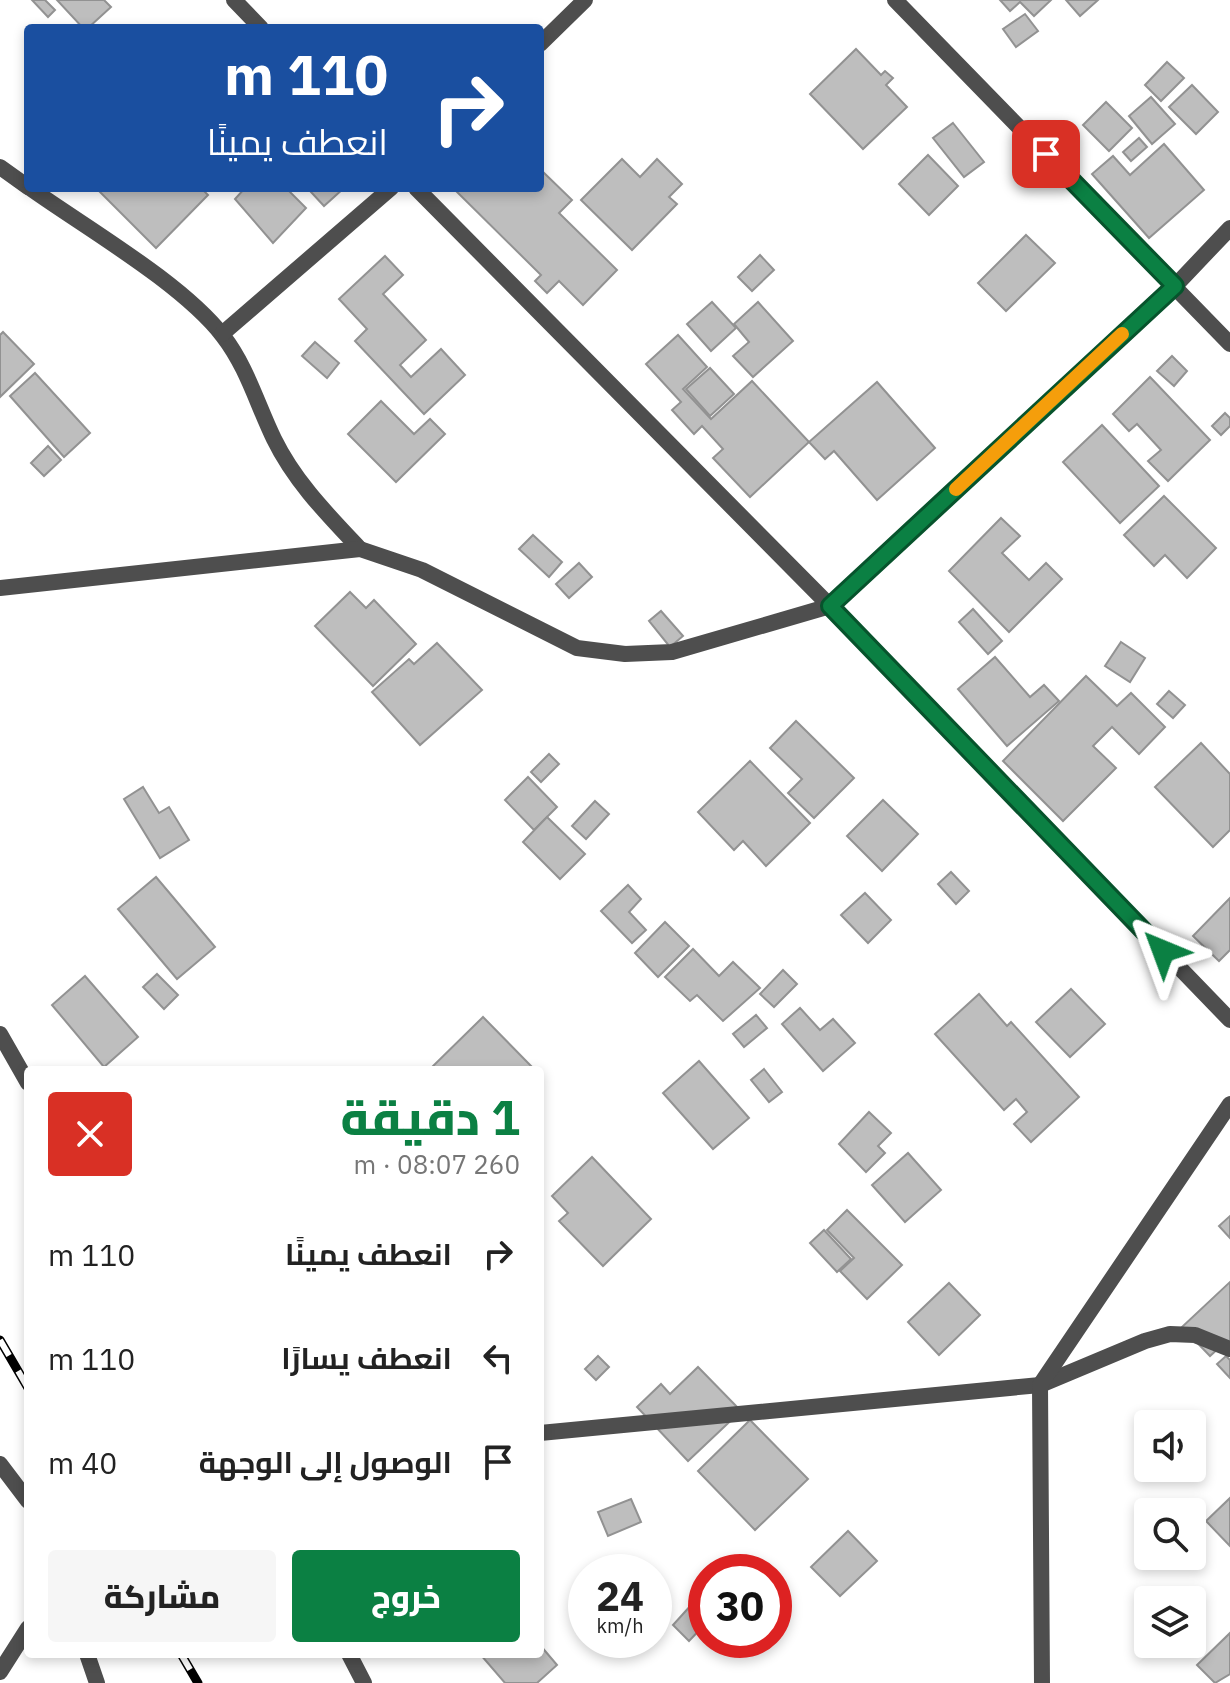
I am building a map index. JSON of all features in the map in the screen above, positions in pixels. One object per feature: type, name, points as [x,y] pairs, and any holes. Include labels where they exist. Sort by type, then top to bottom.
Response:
[{"type":"street","points":[[234,0],[257,24]]},
{"type":"street","points":[[544,40],[585,0]]},
{"type":"street","points":[[895,0],[1230,344]]},
{"type":"street","points":[[0,167],[24,184]]},
{"type":"street","points":[[35,192],[190,301],[222,334],[241,361],[291,470],[311,497],[360,549]]},
{"type":"street","points":[[222,334],[386,192]]},
{"type":"street","points":[[420,192],[830,606],[1230,1020]]},
{"type":"street","points":[[0,588],[360,549],[422,570],[577,648],[625,654],[672,652],[830,606],[1175,286],[1230,228]]},
{"type":"street","points":[[0,1034],[24,1076]]},
{"type":"street","points":[[1042,1683],[1040,1385],[1230,1104]]},
{"type":"street","points":[[544,1433],[1040,1385],[1145,1341],[1170,1334],[1195,1335],[1230,1349]]},
{"type":"street","points":[[0,1464],[24,1496]]},
{"type":"street","points":[[0,1672],[24,1634]]},
{"type":"street","points":[[88,1658],[97,1683]]},
{"type":"street","points":[[351,1658],[364,1683]]},
{"type":"building","points":[[32,0],[45,0],[55,10],[48,17]]},
{"type":"building","points":[[57,0],[104,0],[111,7],[92,24],[79,24]]},
{"type":"building","points":[[1000,0],[1051,0],[1034,16],[1020,2],[1010,11]]},
{"type":"building","points":[[1066,0],[1098,0],[1080,16]]},
{"type":"building","points":[[1025,14],[1038,31],[1016,47],[1003,29]]},
{"type":"building","points":[[856,49],[881,75],[885,71],[893,78],[886,85],[907,107],[863,149],[810,94]]},
{"type":"building","points":[[1167,62],[1184,78],[1161,101],[1145,85]]},
{"type":"building","points":[[1192,85],[1218,112],[1196,134],[1169,107]]},
{"type":"building","points":[[1151,97],[1175,124],[1152,144],[1129,116]]},
{"type":"building","points":[[1106,102],[1132,128],[1109,151],[1083,125]]},
{"type":"building","points":[[953,123],[984,162],[964,177],[933,138]]},
{"type":"building","points":[[1139,138],[1147,147],[1131,161],[1123,152]]},
{"type":"building","points":[[1164,144],[1204,190],[1149,238],[1092,174],[1113,156],[1130,175]]},
{"type":"building","points":[[928,155],[958,186],[929,215],[899,184]]},
{"type":"building","points":[[622,159],[640,177],[657,159],[682,184],[669,197],[677,204],[632,250],[581,200]]},
{"type":"building","points":[[544,173],[572,200],[559,213],[617,270],[583,305],[559,281],[547,293],[535,281],[541,275],[457,192],[544,192]]},
{"type":"building","points":[[100,192],[205,192],[208,195],[156,248]]},
{"type":"building","points":[[241,192],[290,192],[306,208],[273,243],[235,199]]},
{"type":"building","points":[[311,192],[340,192],[324,206]]},
{"type":"building","points":[[1026,235],[1055,263],[1006,311],[978,283]]},
{"type":"building","points":[[760,255],[774,270],[752,291],[738,277]]},
{"type":"building","points":[[385,256],[403,275],[383,294],[426,340],[400,365],[411,377],[441,349],[465,375],[424,414],[355,341],[367,329],[339,299]]},
{"type":"building","points":[[712,302],[736,328],[711,351],[687,324]]},
{"type":"building","points":[[758,302],[793,341],[753,377],[733,356],[749,342],[734,324]]},
{"type":"building","points":[[3,332],[34,364],[0,397],[0,335]]},
{"type":"building","points":[[678,335],[707,367],[683,389],[711,419],[752,381],[809,442],[750,497],[713,458],[723,449],[702,426],[694,434],[672,410],[681,402],[646,364]]},
{"type":"building","points":[[315,342],[339,363],[327,378],[302,356]]},
{"type":"building","points":[[1172,356],[1187,371],[1174,386],[1157,371]]},
{"type":"building","points":[[710,368],[734,394],[710,416],[686,389]]},
{"type":"building","points":[[35,373],[90,433],[64,457],[10,396]]},
{"type":"building","points":[[1150,377],[1210,440],[1168,481],[1148,461],[1161,450],[1137,424],[1129,431],[1113,414]]},
{"type":"building","points":[[877,382],[935,448],[877,500],[834,451],[825,459],[809,442]]},
{"type":"building","points":[[381,401],[414,434],[430,419],[445,434],[396,482],[348,434]]},
{"type":"building","points":[[1225,413],[1230,418],[1230,426],[1221,435],[1212,426]]},
{"type":"building","points":[[1102,425],[1159,486],[1120,523],[1063,462]]},
{"type":"building","points":[[48,446],[61,460],[44,476],[31,463]]},
{"type":"building","points":[[1164,496],[1216,548],[1187,578],[1165,555],[1154,566],[1124,535]]},
{"type":"building","points":[[1001,518],[1020,536],[1002,553],[1029,580],[1046,563],[1062,579],[1009,632],[949,571]]},
{"type":"building","points":[[533,535],[562,562],[549,577],[519,549]]},
{"type":"building","points":[[579,563],[592,577],[569,598],[556,584]]},
{"type":"building","points":[[350,592],[366,608],[374,600],[416,644],[373,686],[315,626]]},
{"type":"building","points":[[973,609],[1002,641],[988,654],[959,622]]},
{"type":"building","points":[[661,611],[683,636],[670,647],[649,621]]},
{"type":"building","points":[[1121,642],[1145,658],[1130,682],[1105,666]]},
{"type":"building","points":[[437,643],[482,690],[420,745],[372,692],[409,659],[414,664]]},
{"type":"building","points":[[995,657],[1030,697],[1044,685],[1059,701],[1007,746],[958,689]]},
{"type":"building","points":[[1086,676],[1117,706],[1131,693],[1165,727],[1139,754],[1112,727],[1093,746],[1116,768],[1063,821],[1003,761]]},
{"type":"building","points":[[1169,691],[1185,705],[1173,718],[1157,704]]},
{"type":"building","points":[[796,721],[854,778],[814,818],[788,793],[802,779],[770,748]]},
{"type":"building","points":[[1201,743],[1230,774],[1230,830],[1213,847],[1155,787]]},
{"type":"building","points":[[549,754],[559,764],[541,782],[531,772]]},
{"type":"building","points":[[750,761],[810,823],[766,866],[743,841],[734,850],[698,812]]},
{"type":"building","points":[[528,777],[557,807],[534,830],[505,800]]},
{"type":"building","points":[[143,787],[159,813],[169,807],[189,840],[160,858],[124,799]]},
{"type":"building","points":[[883,800],[918,834],[882,871],[847,836]]},
{"type":"building","points":[[595,801],[609,814],[586,839],[572,826]]},
{"type":"building","points":[[547,817],[585,854],[560,879],[523,842]]},
{"type":"building","points":[[951,872],[969,891],[956,904],[938,884]]},
{"type":"building","points":[[156,877],[215,947],[177,979],[118,909]]},
{"type":"building","points":[[628,885],[641,899],[629,912],[646,930],[632,943],[601,911]]},
{"type":"building","points":[[865,893],[891,920],[868,943],[841,915]]},
{"type":"building","points":[[1230,898],[1230,950],[1219,961],[1193,936]]},
{"type":"building","points":[[665,922],[689,946],[658,977],[635,953]]},
{"type":"building","points":[[693,949],[719,976],[733,962],[760,988],[723,1021],[697,995],[690,1001],[665,977]]},
{"type":"building","points":[[783,970],[797,984],[774,1007],[760,994]]},
{"type":"building","points":[[157,974],[178,995],[164,1009],[143,987]]},
{"type":"building","points":[[85,976],[138,1037],[103,1066],[52,1005]]},
{"type":"building","points":[[1071,989],[1105,1024],[1070,1057],[1036,1022]]},
{"type":"building","points":[[979,994],[1007,1026],[1011,1022],[1079,1097],[1031,1142],[1014,1124],[1027,1112],[1016,1099],[1004,1110],[935,1034]]},
{"type":"building","points":[[800,1008],[820,1030],[833,1019],[855,1043],[823,1071],[782,1024]]},
{"type":"building","points":[[756,1015],[767,1028],[744,1047],[733,1034]]},
{"type":"building","points":[[483,1017],[531,1066],[433,1066]]},
{"type":"building","points":[[699,1061],[749,1118],[713,1149],[663,1093]]},
{"type":"building","points":[[764,1069],[782,1092],[769,1102],[751,1080]]},
{"type":"building","points":[[869,1112],[891,1133],[878,1146],[885,1153],[866,1172],[839,1144]]},
{"type":"building","points":[[908,1153],[941,1190],[905,1222],[872,1185]]},
{"type":"building","points":[[592,1157],[651,1219],[603,1266],[559,1221],[568,1213],[552,1196]]},
{"type":"building","points":[[847,1210],[902,1265],[867,1299],[840,1271],[854,1258],[827,1230]]},
{"type":"building","points":[[1230,1216],[1230,1238],[1219,1226]]},
{"type":"building","points":[[824,1230],[851,1259],[837,1272],[810,1243]]},
{"type":"building","points":[[1230,1282],[1230,1354],[1222,1345],[1210,1356],[1182,1327]]},
{"type":"building","points":[[949,1283],[980,1315],[939,1355],[908,1322]]},
{"type":"building","points":[[598,1356],[609,1367],[596,1380],[585,1369]]},
{"type":"building","points":[[1226,1356],[1230,1360],[1230,1378],[1217,1364]]},
{"type":"building","points":[[698,1367],[741,1411],[688,1461],[637,1407],[661,1384],[670,1394]]},
{"type":"building","points":[[750,1420],[808,1479],[755,1530],[698,1471]]},
{"type":"building","points":[[1230,1498],[1230,1546],[1206,1521]]},
{"type":"building","points":[[631,1499],[641,1522],[608,1536],[598,1512]]},
{"type":"building","points":[[848,1531],[877,1561],[840,1596],[811,1567]]},
{"type":"building","points":[[688,1608],[688,1640],[673,1625]]},
{"type":"building","points":[[1230,1633],[1230,1674],[1215,1683],[1197,1665]]},
{"type":"building","points":[[544,1650],[557,1665],[537,1683],[505,1683],[483,1658],[544,1658]]},
{"type":"railway","points":[[0,1340],[24,1381]]},
{"type":"railway","points":[[183,1658],[198,1683]]},
{"type":"slow traffic","points":[[956,489],[1122,334]]},
{"type":"route","points":[[1046,154],[1175,286],[830,606],[1163,951]]}]
